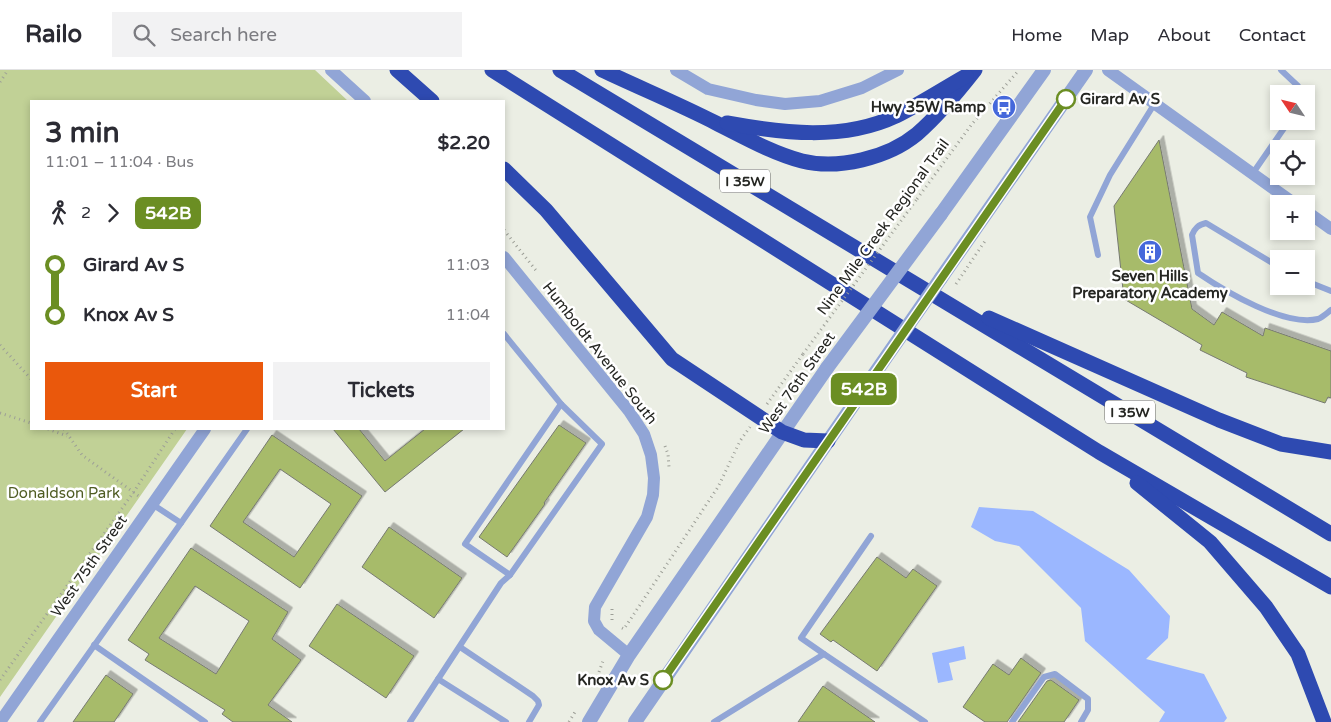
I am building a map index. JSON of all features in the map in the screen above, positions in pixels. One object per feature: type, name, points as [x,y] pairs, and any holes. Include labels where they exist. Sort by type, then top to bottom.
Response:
[{"type":"highway","points":[[398,70],[431,100]]},
{"type":"highway","name":"I 35W","points":[[492,70],[1099,452],[1331,587]]},
{"type":"highway","name":"I 35W","points":[[560,70],[1331,534]]},
{"type":"highway","points":[[602,70],[774,152],[803,161],[831,165],[862,161],[885,153],[915,136],[938,114],[975,70]]},
{"type":"highway","points":[[710,120],[803,133],[864,127],[895,116],[975,70]]},
{"type":"highway","points":[[505,171],[546,210],[672,359],[782,432],[804,440],[828,441]]},
{"type":"highway","points":[[930,291],[1219,420],[1281,444],[1331,452]]},
{"type":"highway","points":[[1099,452],[1210,542],[1266,607],[1298,654],[1324,722]]},
{"type":"street","points":[[332,70],[364,100]]},
{"type":"street","points":[[676,70],[708,89],[756,100],[786,104],[820,101],[862,88],[898,70]]},
{"type":"street","name":"West 76th Street","points":[[589,722],[629,656],[782,432],[1044,70]]},
{"type":"street","points":[[635,722],[972,232],[1086,70]]},
{"type":"street","points":[[1108,70],[1284,195]]},
{"type":"street","points":[[1315,218],[1331,229]]},
{"type":"street","name":"Humboldt Avenue South","points":[[505,258],[629,411],[644,434],[652,455],[653,495],[647,517],[595,606],[594,620],[599,630],[629,656]]},
{"type":"street","name":"West 75th Street","points":[[0,722],[204,430]]},
{"type":"lane","points":[[1281,70],[1297,85]]},
{"type":"lane","points":[[1098,255],[1090,217],[1110,175],[1155,103]]},
{"type":"lane","points":[[1253,173],[1283,130]]},
{"type":"lane","points":[[1270,262],[1206,223],[1199,224],[1192,235],[1198,273],[1217,286],[1259,307],[1297,321],[1320,318],[1331,310]]},
{"type":"lane","points":[[1315,285],[1331,291]]},
{"type":"lane","points":[[410,722],[502,583],[602,444],[561,404],[505,335]]},
{"type":"lane","points":[[510,574],[465,544],[561,404]]},
{"type":"lane","points":[[40,722],[246,430]]},
{"type":"lane","points":[[152,504],[181,523]]},
{"type":"lane","points":[[871,536],[801,638],[925,722]]},
{"type":"lane","points":[[94,645],[205,722]]},
{"type":"lane","points":[[460,647],[533,696],[539,705],[529,722]]},
{"type":"lane","points":[[714,722],[824,654]]},
{"type":"lane","points":[[1012,722],[1044,677],[1055,674],[1088,699],[1088,710],[1081,722]]},
{"type":"lane","points":[[438,679],[506,722]]},
{"type":"path","points":[[0,82],[8,70]]},
{"type":"path","name":"Nine Mile Creek Regional Trail","points":[[769,402],[972,124],[1019,70]]},
{"type":"path","points":[[0,345],[30,378]]},
{"type":"path","points":[[0,413],[30,423]]},
{"type":"path","points":[[51,430],[68,436]]},
{"type":"path","points":[[65,430],[82,455],[133,493],[152,504]]},
{"type":"path","points":[[0,680],[133,493],[174,430]]},
{"type":"green space","name":"Donaldson Park","points":[[0,70],[315,70],[347,100],[30,100],[30,430],[186,430],[0,697]]},
{"type":"water","points":[[979,507],[1033,511],[1129,570],[1170,616],[1168,638],[1146,659],[1204,674],[1227,718],[1224,722],[1159,722],[1165,712],[1085,641],[1081,608],[1019,546],[995,541],[971,527]]},
{"type":"water","points":[[964,646],[966,659],[949,663],[953,680],[938,683],[932,653]]},
{"type":"building","name":"Seven Hills Preparatory Academy","points":[[1159,140],[1192,309],[1214,325],[1222,312],[1263,336],[1265,328],[1331,351],[1331,398],[1328,397],[1325,403],[1246,377],[1247,373],[1200,350],[1202,345],[1124,299],[1114,206]]},
{"type":"building","points":[[559,425],[586,443],[507,557],[479,537]]},
{"type":"building","points":[[334,430],[360,430],[385,461],[424,430],[463,430],[385,492]]},
{"type":"building","points":[[272,435],[362,496],[300,588],[210,526]],"holes":[[[280,469],[331,504],[294,557],[243,522]]]},
{"type":"building","points":[[389,527],[462,578],[434,618],[362,567]]},
{"type":"building","points":[[191,548],[288,612],[272,639],[301,660],[268,705],[292,722],[233,722],[222,714],[225,710],[145,660],[149,654],[128,640]],"holes":[[[195,586],[249,621],[216,674],[159,638]]]},
{"type":"building","points":[[877,557],[906,578],[913,569],[937,586],[877,671],[833,640],[831,642],[820,634]]},
{"type":"building","points":[[337,604],[414,656],[386,698],[309,646]]},
{"type":"building","points":[[1021,658],[1041,673],[1007,722],[985,722],[963,707],[993,664],[1009,675]]},
{"type":"building","points":[[106,675],[133,694],[114,722],[73,722]]},
{"type":"building","points":[[1051,680],[1079,700],[1064,722],[1018,722],[1047,681]]},
{"type":"building","points":[[823,686],[875,722],[798,722]]},
{"type":"bus line","name":"542B","points":[[663,680],[1066,99]]},
{"type":"place","name":"Girard Av S","points":[[1066,99]]},
{"type":"place","name":"Hwy 35W Ramp","points":[[1004,107]]},
{"type":"place","name":"Seven Hills Preparatory Academy","points":[[1150,252]]},
{"type":"place","name":"Knox Av S","points":[[663,680]]}]
